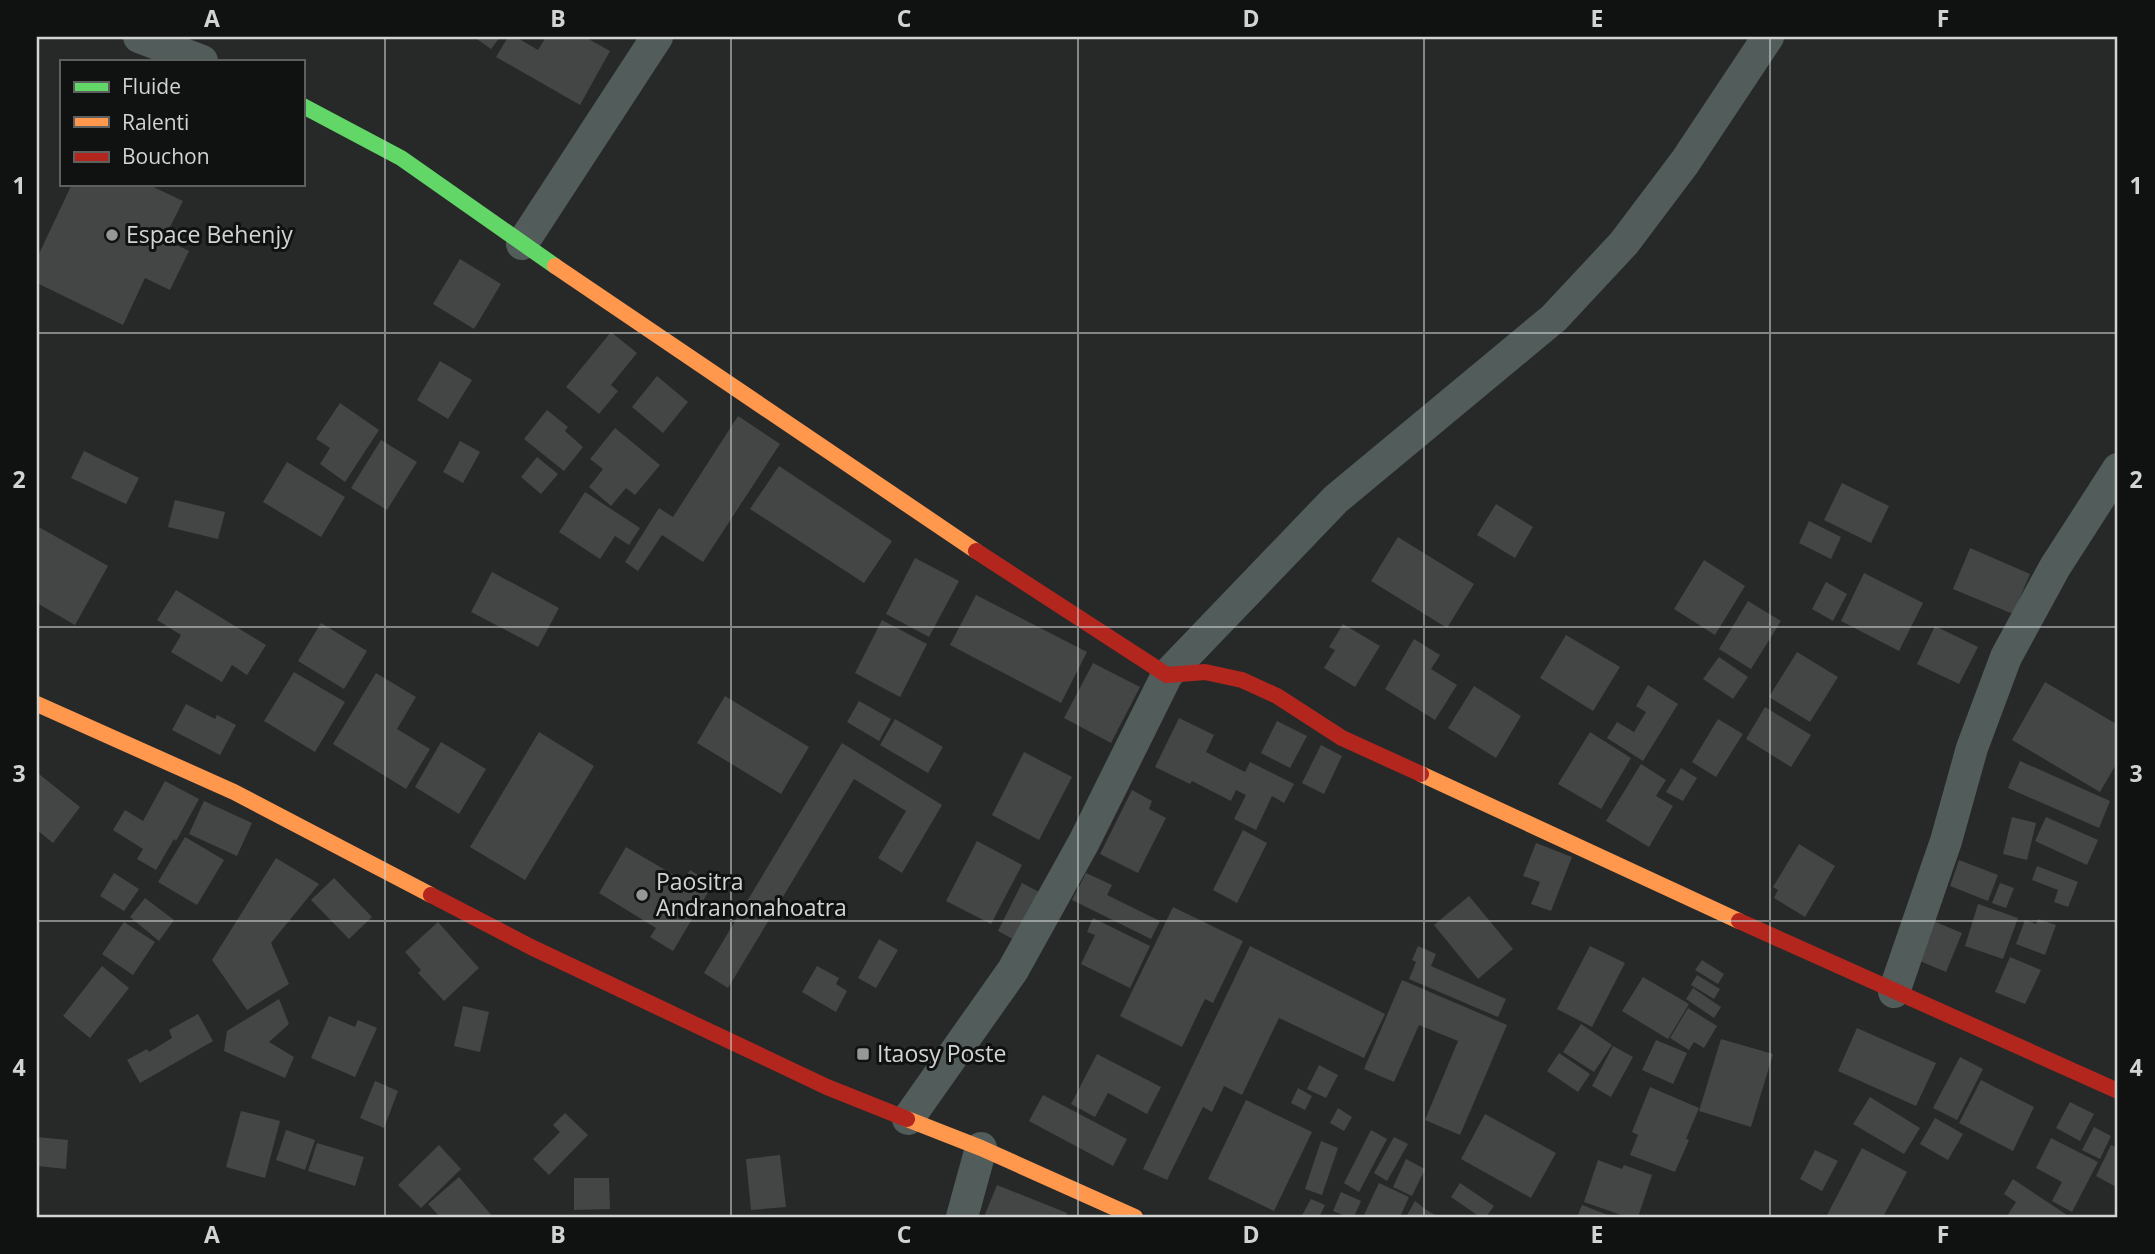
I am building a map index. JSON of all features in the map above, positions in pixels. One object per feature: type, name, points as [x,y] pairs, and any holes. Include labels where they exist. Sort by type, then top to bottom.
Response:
[{"type":"street","points":[[139,37],[199,60]]},
{"type":"street","points":[[522,244],[657,37]]},
{"type":"street","points":[[908,1119],[1013,970],[1084,842],[1167,675],[1336,499],[1554,318],[1624,243],[1685,162],[1768,37]]},
{"type":"street","points":[[304,107],[401,158],[522,244],[911,509],[1167,675],[1204,672],[1244,681],[1342,738],[1894,992],[2118,1091]]},
{"type":"street","points":[[1894,992],[1946,841],[1972,748],[2006,657],[2055,567],[2118,469]]},
{"type":"street","points":[[37,704],[234,792],[543,953],[827,1087],[981,1148],[1135,1217]]},
{"type":"street","points":[[962,1217],[981,1148]]},
{"type":"building","points":[[474,37],[500,37],[491,49]]},
{"type":"building","points":[[508,37],[516,37],[538,50],[546,37],[585,37],[610,51],[580,105],[496,57]]},
{"type":"building","points":[[71,186],[151,186],[183,201],[164,239],[189,251],[170,290],[145,278],[123,325],[37,283],[37,258]]},
{"type":"building","points":[[460,259],[501,284],[474,329],[433,304]]},
{"type":"building","points":[[611,332],[637,353],[611,385],[618,391],[599,414],[566,387]]},
{"type":"building","points":[[440,361],[472,380],[448,419],[417,400]]},
{"type":"building","points":[[657,376],[688,402],[663,433],[632,407]]},
{"type":"building","points":[[340,403],[379,430],[345,482],[320,464],[330,448],[316,439]]},
{"type":"building","points":[[547,410],[568,427],[565,431],[583,447],[564,471],[524,439]]},
{"type":"building","points":[[738,416],[780,444],[703,562],[662,535],[638,571],[625,562],[659,508],[673,517]]},
{"type":"building","points":[[615,428],[660,465],[635,495],[626,488],[611,506],[589,487],[603,469],[590,459]]},
{"type":"building","points":[[381,440],[417,462],[387,510],[351,488]]},
{"type":"building","points":[[460,441],[480,452],[463,483],[443,472]]},
{"type":"building","points":[[84,451],[139,478],[126,504],[71,478]]},
{"type":"building","points":[[537,457],[558,474],[541,494],[521,477]]},
{"type":"building","points":[[287,462],[345,497],[321,537],[263,502]]},
{"type":"building","points":[[779,466],[892,541],[864,583],[750,509]]},
{"type":"building","points":[[1842,483],[1889,506],[1871,543],[1824,520]]},
{"type":"building","points":[[585,492],[640,528],[629,545],[615,536],[600,559],[559,532]]},
{"type":"building","points":[[175,500],[225,512],[218,539],[168,527]]},
{"type":"building","points":[[1496,504],[1533,527],[1515,558],[1477,535]]},
{"type":"building","points":[[1809,521],[1841,537],[1831,559],[1799,543]]},
{"type":"building","points":[[37,526],[108,566],[75,625],[37,603]]},
{"type":"building","points":[[1398,537],[1474,584],[1447,628],[1371,581]]},
{"type":"building","points":[[1970,548],[2030,574],[2013,614],[1953,589]]},
{"type":"building","points":[[915,558],[959,581],[929,637],[886,614]]},
{"type":"building","points":[[1704,560],[1745,586],[1715,635],[1674,609]]},
{"type":"building","points":[[492,572],[559,608],[538,647],[471,612]]},
{"type":"building","points":[[1864,573],[1923,603],[1899,651],[1841,621]]},
{"type":"building","points":[[1826,582],[1847,594],[1833,621],[1812,609]]},
{"type":"building","points":[[176,590],[266,645],[247,675],[232,665],[222,682],[171,652],[181,635],[157,620]]},
{"type":"building","points":[[976,595],[1087,652],[1061,703],[950,645]]},
{"type":"building","points":[[1748,601],[1781,621],[1751,669],[1719,649]]},
{"type":"building","points":[[882,620],[927,644],[900,697],[855,673]]},
{"type":"building","points":[[321,623],[367,651],[344,689],[298,661]]},
{"type":"building","points":[[1343,624],[1380,646],[1355,687],[1324,668],[1335,650],[1329,647]]},
{"type":"building","points":[[1935,626],[1978,647],[1959,684],[1917,664]]},
{"type":"building","points":[[1566,635],[1620,667],[1593,711],[1540,678]]},
{"type":"building","points":[[1414,639],[1440,655],[1431,669],[1457,685],[1435,720],[1385,689]]},
{"type":"building","points":[[1797,652],[1838,677],[1810,722],[1769,697]]},
{"type":"building","points":[[1719,657],[1748,677],[1733,699],[1703,679]]},
{"type":"building","points":[[1093,663],[1140,687],[1111,743],[1064,718]]},
{"type":"building","points":[[294,672],[345,702],[315,752],[264,721]]},
{"type":"building","points":[[376,673],[416,697],[397,729],[430,749],[406,789],[333,744]]},
{"type":"building","points":[[2045,682],[2118,725],[2118,761],[2100,792],[2012,740]]},
{"type":"building","points":[[1648,685],[1678,704],[1643,761],[1607,738],[1617,722],[1634,732],[1646,712],[1636,706]]},
{"type":"building","points":[[1474,686],[1521,716],[1496,758],[1448,728]]},
{"type":"building","points":[[725,696],[809,747],[781,794],[697,743]]},
{"type":"building","points":[[859,701],[891,719],[879,741],[847,722]]},
{"type":"building","points":[[186,704],[215,719],[217,715],[236,725],[220,755],[172,730]]},
{"type":"building","points":[[1765,707],[1811,735],[1791,767],[1746,739]]},
{"type":"building","points":[[1179,718],[1214,735],[1206,752],[1245,772],[1250,762],[1294,784],[1284,803],[1272,796],[1256,830],[1234,819],[1246,795],[1236,790],[1231,801],[1192,781],[1190,784],[1155,767]]},
{"type":"building","points":[[895,719],[943,747],[928,773],[880,745]]},
{"type":"building","points":[[1718,719],[1743,734],[1716,777],[1692,762]]},
{"type":"building","points":[[1277,721],[1307,736],[1290,768],[1261,753]]},
{"type":"building","points":[[539,732],[594,766],[525,880],[470,847]]},
{"type":"building","points":[[1590,732],[1631,758],[1601,809],[1558,784]]},
{"type":"building","points":[[441,742],[486,769],[459,814],[415,787]]},
{"type":"building","points":[[842,743],[942,805],[902,873],[878,858],[906,811],[854,779],[728,988],[704,973]]},
{"type":"building","points":[[1321,745],[1342,756],[1324,794],[1302,783]]},
{"type":"building","points":[[1024,752],[1072,777],[1039,840],[992,815]]},
{"type":"building","points":[[2020,761],[2110,801],[2099,828],[2008,788]]},
{"type":"building","points":[[1641,764],[1666,780],[1656,796],[1673,806],[1649,847],[1606,821]]},
{"type":"building","points":[[1681,768],[1697,778],[1683,801],[1666,792]]},
{"type":"building","points":[[39,774],[80,807],[53,843],[37,830]]},
{"type":"building","points":[[165,781],[199,799],[156,870],[137,859],[143,849],[113,830],[125,810],[143,821]]},
{"type":"building","points":[[1132,790],[1152,801],[1149,809],[1166,818],[1138,873],[1100,854]]},
{"type":"building","points":[[204,801],[252,823],[237,856],[189,834]]},
{"type":"building","points":[[2012,817],[2036,823],[2027,860],[2003,854]]},
{"type":"building","points":[[2046,817],[2098,840],[2087,865],[2035,841]]},
{"type":"building","points":[[1243,830],[1267,843],[1237,903],[1213,890]]},
{"type":"building","points":[[185,837],[224,860],[197,905],[158,882]]},
{"type":"building","points":[[977,841],[1022,865],[991,924],[946,901]]},
{"type":"building","points":[[1536,843],[1572,857],[1551,911],[1531,904],[1540,882],[1523,876]]},
{"type":"building","points":[[1799,844],[1835,866],[1805,917],[1774,898],[1778,890],[1773,887]]},
{"type":"building","points":[[626,847],[684,881],[690,870],[713,884],[673,951],[650,937],[656,928],[599,893]]},
{"type":"building","points":[[276,858],[319,884],[271,943],[289,984],[247,1010],[212,960]]},
{"type":"building","points":[[1959,860],[1998,875],[1988,901],[1950,886]]},
{"type":"building","points":[[2037,866],[2078,882],[2068,907],[2054,902],[2058,890],[2032,880]]},
{"type":"building","points":[[114,873],[139,889],[124,911],[100,896]]},
{"type":"building","points":[[1086,873],[1112,885],[1107,895],[1160,921],[1151,939],[1072,900]]},
{"type":"building","points":[[334,878],[372,917],[349,939],[311,900]]},
{"type":"building","points":[[1022,883],[1043,894],[1018,942],[998,931]]},
{"type":"building","points":[[2000,883],[2014,888],[2006,908],[1992,903]]},
{"type":"building","points":[[1469,896],[1513,949],[1478,979],[1434,925]]},
{"type":"building","points":[[145,898],[174,920],[159,941],[130,917]]},
{"type":"building","points":[[1978,904],[2018,918],[2003,959],[1965,946]]},
{"type":"building","points":[[1173,907],[1243,941],[1213,1003],[1205,999],[1182,1047],[1120,1016]]},
{"type":"building","points":[[1093,918],[1150,946],[1130,988],[1081,964],[1095,935],[1087,932]]},
{"type":"building","points":[[2038,919],[2056,925],[2045,955],[2016,944],[2025,920],[2036,924]]},
{"type":"building","points":[[1931,920],[1962,933],[1946,972],[1915,959]]},
{"type":"building","points":[[124,922],[155,942],[133,975],[102,954]]},
{"type":"building","points":[[438,922],[479,968],[444,1001],[418,973],[421,970],[405,952]]},
{"type":"building","points":[[879,939],[898,950],[876,988],[858,978]]},
{"type":"building","points":[[1250,946],[1385,1014],[1364,1058],[1279,1018],[1242,1095],[1224,1086],[1212,1112],[1203,1107],[1167,1180],[1143,1169]]},
{"type":"building","points":[[1418,946],[1436,954],[1431,966],[1506,999],[1498,1017],[1409,979],[1416,962],[1412,960]]},
{"type":"building","points":[[1590,946],[1625,963],[1592,1027],[1557,1009]]},
{"type":"building","points":[[2010,957],[2041,970],[2025,1004],[1995,992]]},
{"type":"building","points":[[1702,960],[1724,974],[1718,984],[1695,970]]},
{"type":"building","points":[[102,966],[129,988],[90,1038],[63,1016]]},
{"type":"building","points":[[817,966],[839,978],[836,984],[847,991],[836,1012],[802,992]]},
{"type":"building","points":[[1697,975],[1720,989],[1714,999],[1691,985]]},
{"type":"building","points":[[1643,977],[1689,1004],[1668,1039],[1622,1011]]},
{"type":"building","points":[[1402,980],[1507,1025],[1460,1135],[1425,1120],[1458,1041],[1419,1025],[1394,1082],[1364,1069]]},
{"type":"building","points":[[1693,988],[1721,1007],[1714,1018],[1686,999]]},
{"type":"building","points":[[279,999],[289,1024],[269,1042],[294,1057],[285,1078],[224,1051],[227,1031]]},
{"type":"building","points":[[463,1006],[489,1012],[480,1052],[454,1046]]},
{"type":"building","points":[[1688,1008],[1717,1026],[1704,1048],[1694,1042],[1689,1050],[1670,1038]]},
{"type":"building","points":[[198,1014],[213,1041],[140,1083],[127,1060],[147,1049],[149,1052],[172,1038],[169,1030]]},
{"type":"building","points":[[329,1016],[355,1027],[358,1020],[377,1028],[355,1077],[311,1058]]},
{"type":"building","points":[[1581,1024],[1612,1045],[1594,1072],[1563,1052]]},
{"type":"building","points":[[1857,1028],[1936,1063],[1916,1106],[1838,1071]]},
{"type":"building","points":[[1721,1039],[1773,1054],[1751,1127],[1699,1111]]},
{"type":"building","points":[[1656,1040],[1687,1053],[1673,1084],[1642,1070]]},
{"type":"building","points":[[1613,1046],[1633,1057],[1611,1097],[1592,1086]]},
{"type":"building","points":[[1559,1053],[1590,1074],[1578,1092],[1547,1071]]},
{"type":"building","points":[[1097,1054],[1161,1087],[1147,1114],[1108,1093],[1095,1117],[1071,1104]]},
{"type":"building","points":[[1960,1057],[1983,1069],[1957,1120],[1933,1108]]},
{"type":"building","points":[[1319,1065],[1338,1075],[1326,1098],[1307,1089]]},
{"type":"building","points":[[1981,1080],[2034,1107],[2013,1151],[1959,1123]]},
{"type":"building","points":[[375,1081],[398,1091],[384,1128],[360,1118]]},
{"type":"building","points":[[1650,1087],[1699,1108],[1675,1172],[1630,1155],[1638,1135],[1632,1132]]},
{"type":"building","points":[[1298,1088],[1312,1096],[1305,1110],[1291,1103]]},
{"type":"building","points":[[1043,1095],[1127,1139],[1113,1166],[1029,1121]]},
{"type":"building","points":[[1870,1097],[1920,1128],[1904,1154],[1853,1124]]},
{"type":"building","points":[[1246,1100],[1312,1132],[1274,1211],[1208,1179]]},
{"type":"building","points":[[2070,1102],[2094,1114],[2080,1141],[2056,1128]]},
{"type":"building","points":[[1338,1108],[1352,1117],[1344,1131],[1330,1123]]},
{"type":"building","points":[[241,1111],[280,1121],[265,1178],[226,1167]]},
{"type":"building","points":[[565,1113],[588,1135],[549,1175],[533,1159],[560,1132],[553,1125]]},
{"type":"building","points":[[1485,1114],[1556,1153],[1531,1198],[1461,1159]]},
{"type":"building","points":[[1935,1118],[1963,1134],[1948,1160],[1920,1144]]},
{"type":"building","points":[[2094,1127],[2111,1136],[2100,1159],[2082,1150]]},
{"type":"building","points":[[286,1130],[315,1140],[305,1170],[276,1160]]},
{"type":"building","points":[[1371,1130],[1387,1139],[1359,1192],[1344,1183]]},
{"type":"building","points":[[37,1137],[68,1140],[66,1169],[37,1166]]},
{"type":"building","points":[[1394,1137],[1408,1144],[1387,1181],[1374,1173]]},
{"type":"building","points":[[2051,1138],[2098,1162],[2072,1212],[2052,1201],[2062,1182],[2036,1168]]},
{"type":"building","points":[[1321,1141],[1338,1148],[1322,1195],[1305,1189]]},
{"type":"building","points":[[317,1143],[364,1157],[355,1186],[308,1171]]},
{"type":"building","points":[[439,1145],[461,1169],[421,1208],[398,1185]]},
{"type":"building","points":[[2111,1145],[2118,1148],[2118,1188],[2096,1176]]},
{"type":"building","points":[[1862,1148],[1907,1172],[1883,1217],[1826,1217]]},
{"type":"building","points":[[1815,1150],[1838,1161],[1822,1191],[1800,1179]]},
{"type":"building","points":[[780,1155],[786,1207],[751,1210],[746,1159]]},
{"type":"building","points":[[1406,1159],[1425,1169],[1412,1196],[1393,1187]]},
{"type":"building","points":[[1598,1160],[1622,1169],[1624,1165],[1652,1175],[1638,1217],[1627,1217],[1584,1202]]},
{"type":"building","points":[[459,1177],[493,1217],[440,1217],[428,1204]]},
{"type":"building","points":[[574,1178],[609,1178],[610,1209],[574,1210]]},
{"type":"building","points":[[2013,1179],[2070,1217],[2007,1216],[2016,1202],[2004,1194]]},
{"type":"building","points":[[1379,1183],[1409,1197],[1400,1217],[1363,1217]]},
{"type":"building","points":[[1460,1183],[1494,1206],[1486,1217],[1480,1217],[1451,1197]]},
{"type":"building","points":[[997,1185],[1067,1213],[1066,1217],[984,1217]]},
{"type":"building","points":[[1341,1192],[1361,1201],[1354,1217],[1333,1211]]},
{"type":"building","points":[[1311,1199],[1325,1205],[1319,1217],[1301,1217]]},
{"type":"building","points":[[1415,1201],[1425,1209],[1438,1217],[1406,1217]]},
{"type":"building","points":[[1582,1205],[1613,1217],[1577,1217]]},
{"type":"traffic: fast","points":[[304,107],[401,158],[555,266]]},
{"type":"traffic: slow","points":[[555,266],[976,551]]},
{"type":"traffic: slow","points":[[37,704],[234,792],[431,895]]},
{"type":"traffic: slow","points":[[1421,774],[1739,921]]},
{"type":"traffic: slow","points":[[907,1119],[981,1148],[1135,1217]]},
{"type":"traffic: jam","points":[[976,551],[1167,675],[1205,672],[1242,680],[1277,696],[1342,738],[1421,774]]},
{"type":"traffic: jam","points":[[431,895],[531,947],[827,1087],[907,1119]]},
{"type":"traffic: jam","points":[[1739,921],[2118,1091]]},
{"type":"place","name":"Espace Behenjy","points":[[112,235]]},
{"type":"place","name":"Paositra Andranonahoatra","points":[[642,895]]},
{"type":"place","name":"Itaosy Poste","points":[[863,1054]]}]
